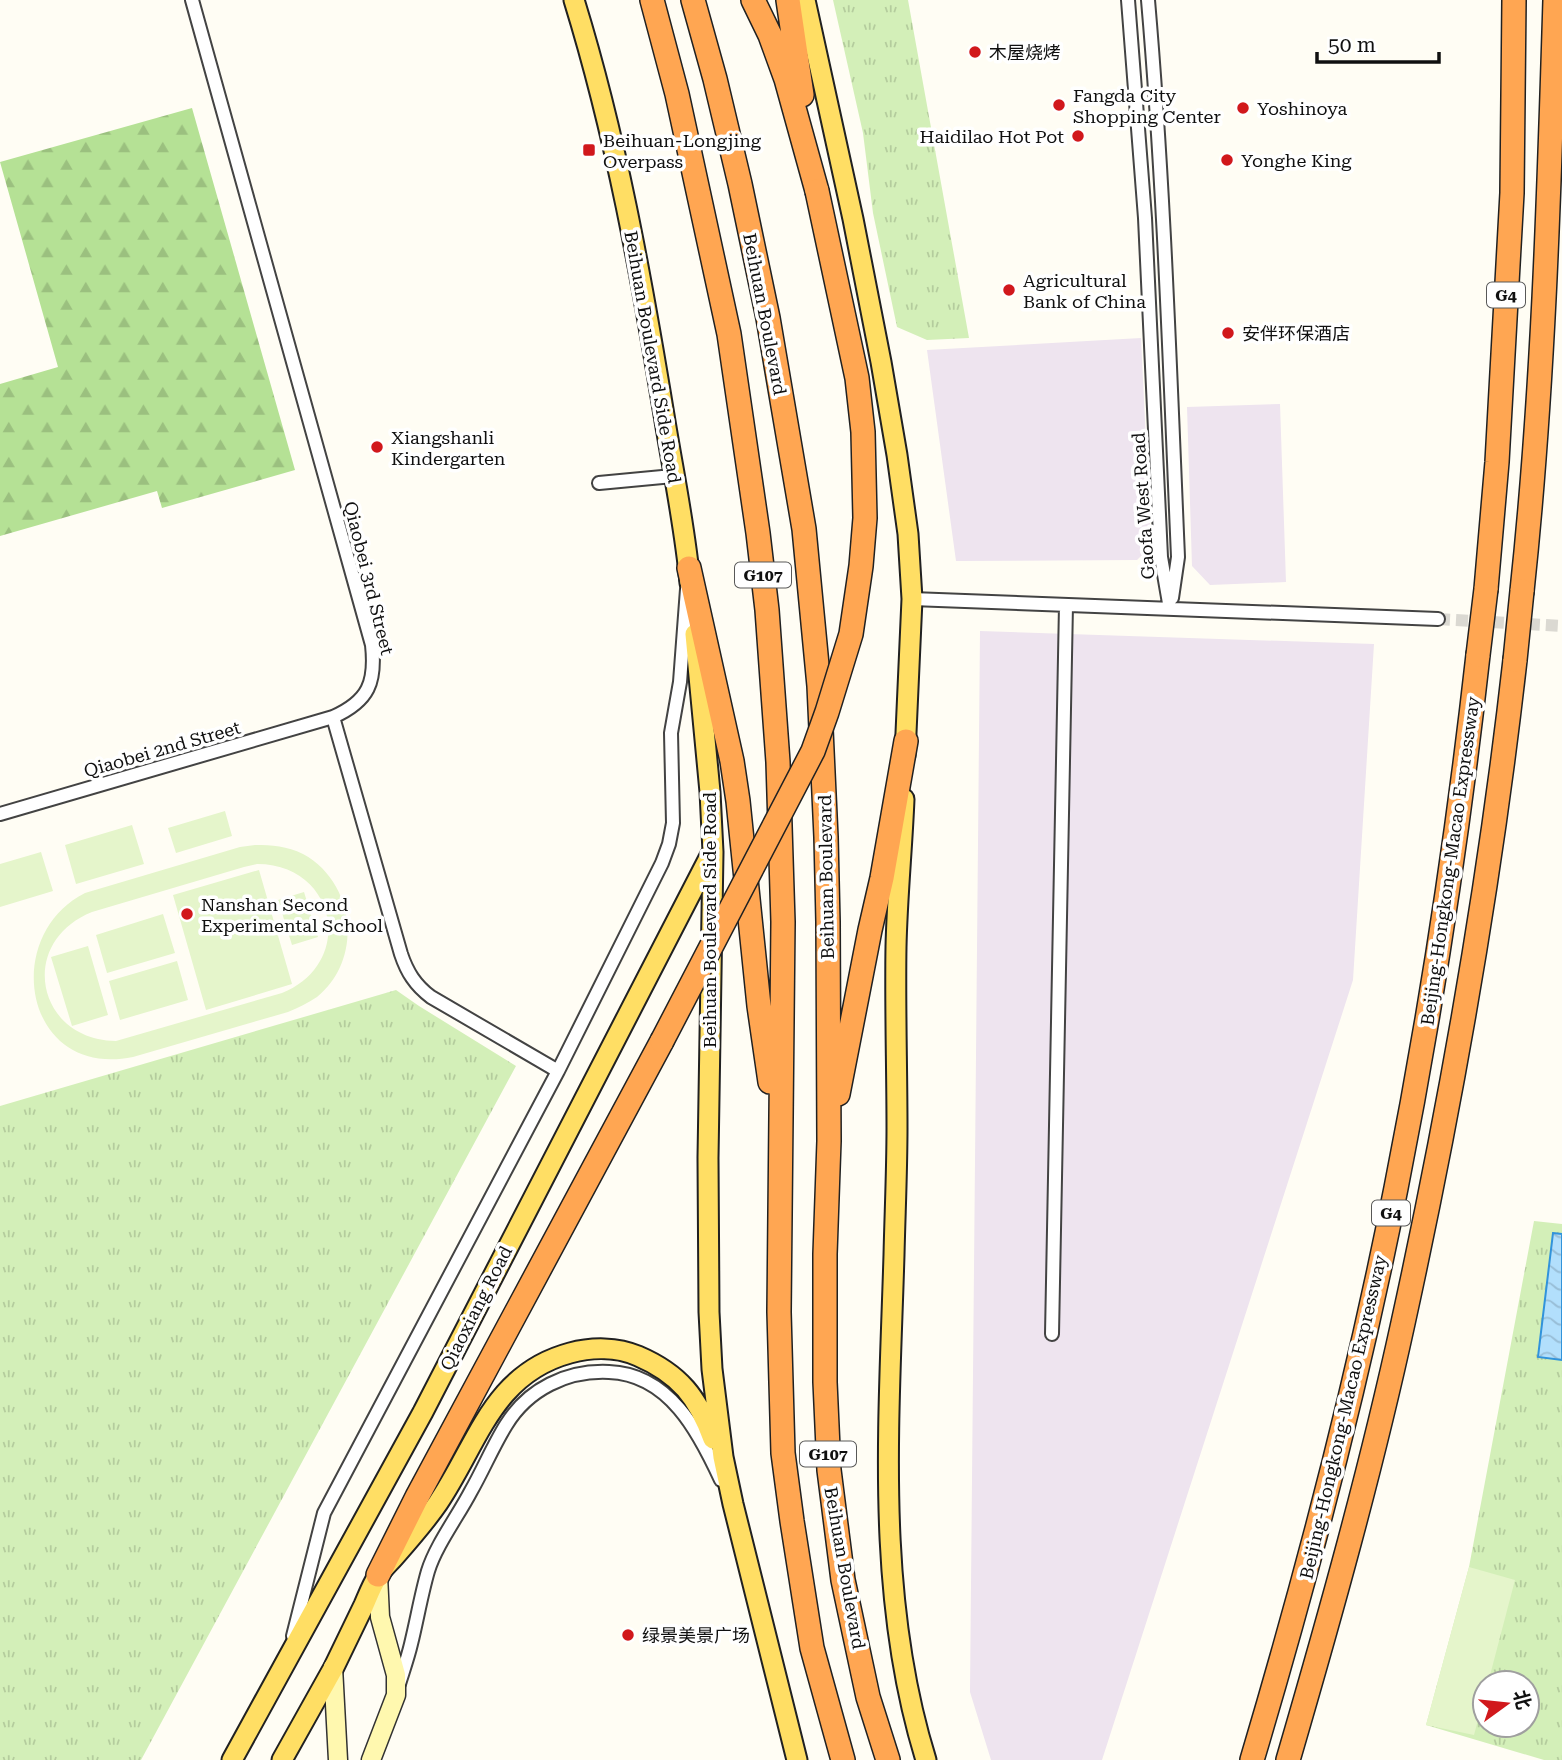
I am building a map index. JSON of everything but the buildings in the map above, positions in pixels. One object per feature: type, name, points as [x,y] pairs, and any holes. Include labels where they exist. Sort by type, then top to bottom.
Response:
[{"type":"highway","name":"G107","points":[[652,0],[677,94],[729,334],[758,533],[774,687],[781,840],[783,934],[779,1312],[783,1453],[812,1648],[842,1760]]},
{"type":"highway","name":"Beihuan Boulevard","points":[[693,0],[715,79],[768,318],[804,529],[819,686],[828,910],[829,1141],[825,1369],[829,1470],[843,1580],[869,1697],[888,1760]]},
{"type":"highway","points":[[378,1575],[813,751],[851,634],[865,518],[863,432],[857,377],[817,191],[786,79],[770,35],[753,0]]},
{"type":"highway","points":[[788,0],[817,191]]},
{"type":"highway","name":"Beijing-Hongkong-Macao Expressway","points":[[1252,1760],[1328,1489],[1367,1324],[1396,1189],[1447,902],[1468,748],[1497,462],[1512,193],[1514,0]]},
{"type":"highway","name":"Beijing-Hongkong-Macao Expressway","points":[[1288,1760],[1358,1509],[1403,1325],[1478,929],[1515,660],[1532,500],[1548,229],[1555,0]]},
{"type":"highway","points":[[689,568],[732,761],[759,1006],[780,1160]]},
{"type":"highway","points":[[829,1141],[882,878],[906,741]]},
{"type":"main road","name":"Beihuan Boulevard Side Road","points":[[574,0],[617,160],[648,315],[689,568],[713,852],[708,1158],[712,1369],[717,1415],[733,1504],[797,1760]]},
{"type":"main road","points":[[805,0],[881,362],[908,534],[912,599],[896,945],[897,1131],[888,1527],[899,1645],[926,1760]]},
{"type":"main road","name":"Qiaoxiang Road","points":[[232,1760],[422,1412],[713,852]]},
{"type":"main road","points":[[282,1760],[333,1668],[378,1575],[433,1510],[478,1430],[505,1392],[539,1365],[558,1356],[582,1350],[607,1349],[631,1353],[670,1374],[699,1405],[733,1504]]},
{"type":"main road","points":[[371,1760],[396,1695],[396,1675],[380,1616],[378,1575]]},
{"type":"main road","points":[[333,1668],[338,1760]]},
{"type":"street","name":"Qiaobei 3rd Street","points":[[192,0],[372,645],[374,666],[371,683],[355,705],[333,717]]},
{"type":"street","name":"Gaofa West Road","points":[[1128,0],[1145,218],[1161,557],[1170,609]]},
{"type":"street","name":"Gaofa West Road","points":[[1148,0],[1163,210],[1178,557],[1170,609]]},
{"type":"street","points":[[599,483],[673,476]]},
{"type":"street","points":[[288,1656],[324,1513],[558,1071],[662,863],[673,823],[671,733],[680,682],[689,568]]},
{"type":"street","points":[[912,599],[1438,619]]},
{"type":"street","points":[[1052,1334],[1066,605]]},
{"type":"street","name":"Qiaobei 2nd Street","points":[[0,814],[333,717]]},
{"type":"street","points":[[333,717],[401,954],[413,980],[431,997],[558,1071]]},
{"type":"street","points":[[396,1695],[434,1558],[506,1424],[532,1395],[548,1384],[597,1371],[637,1377],[656,1387],[672,1400],[702,1439],[733,1504]]},
{"type":"shaded area","points":[[1141,338],[1151,546],[1137,560],[956,561],[927,350]]},
{"type":"shaded area","points":[[1280,404],[1286,582],[1210,585],[1192,566],[1187,407]]},
{"type":"shaded area","points":[[980,631],[1374,644],[1353,980],[1102,1760],[991,1760],[970,1692]]},
{"type":"green space","points":[[833,0],[908,0],[969,338],[927,340],[897,327],[873,213],[863,133]]},
{"type":"green space","points":[[192,108],[295,470],[162,508],[157,491],[0,536],[0,384],[58,367],[0,162]]},
{"type":"green space","points":[[225,811],[232,836],[176,853],[168,828]]},
{"type":"green space","points":[[132,825],[144,864],[76,884],[65,845]]},
{"type":"green space","points":[[267,845],[297,851],[320,867],[334,883],[343,902],[347,942],[342,963],[332,981],[317,997],[288,1012],[133,1057],[96,1058],[68,1047],[48,1026],[36,999],[34,970],[41,940],[58,913],[85,893],[240,847]],"holes":[[[257,864],[284,868],[305,880],[320,897],[327,917],[328,939],[321,960],[305,979],[282,993],[116,1041],[89,1036],[68,1025],[53,1008],[46,987],[46,966],[53,945],[68,926],[92,912],[244,867]]]},
{"type":"green space","points":[[41,852],[53,891],[0,907],[0,864]]},
{"type":"green space","points":[[259,870],[292,984],[206,1010],[173,895]]},
{"type":"green space","points":[[304,892],[318,937],[292,945],[278,900]]},
{"type":"green space","points":[[163,914],[175,953],[107,973],[96,935]]},
{"type":"green space","points":[[88,946],[108,1015],[72,1026],[51,957]]},
{"type":"green space","points":[[177,961],[188,1000],[120,1020],[109,981]]},
{"type":"green space","points":[[396,990],[516,1066],[141,1760],[0,1760],[0,1106]]},
{"type":"green space","points":[[1534,1221],[1562,1224],[1562,1760],[1544,1760],[1473,1739],[1541,1739],[1541,1669],[1471,1669],[1471,1738],[1426,1725],[1469,1567]]},
{"type":"green space","points":[[1469,1567],[1515,1580],[1492,1669],[1471,1669],[1471,1734],[1426,1725]]},
{"type":"water","points":[[1553,1233],[1562,1234],[1562,1360],[1538,1357]]},
{"type":"tunnel","points":[[1438,619],[1562,626]]},
{"type":"place","name":"木屋烧烤","points":[[975,52]]},
{"type":"place","name":"Fangda City Shopping Center","points":[[1059,105]]},
{"type":"place","name":"Yoshinoya","points":[[1243,108]]},
{"type":"place","name":"Haidilao Hot Pot","points":[[1078,136]]},
{"type":"place","name":"Beihuan-Longjing Overpass","points":[[589,150]]},
{"type":"place","name":"Yonghe King","points":[[1227,160]]},
{"type":"place","name":"Agricultural Bank of China","points":[[1009,290]]},
{"type":"place","name":"安伴环保酒店","points":[[1228,333]]},
{"type":"place","name":"Xiangshanli Kindergarten","points":[[377,447]]},
{"type":"place","name":"Nanshan Second Experimental School","points":[[187,914]]},
{"type":"place","name":"绿景美景广场","points":[[628,1635]]}]
